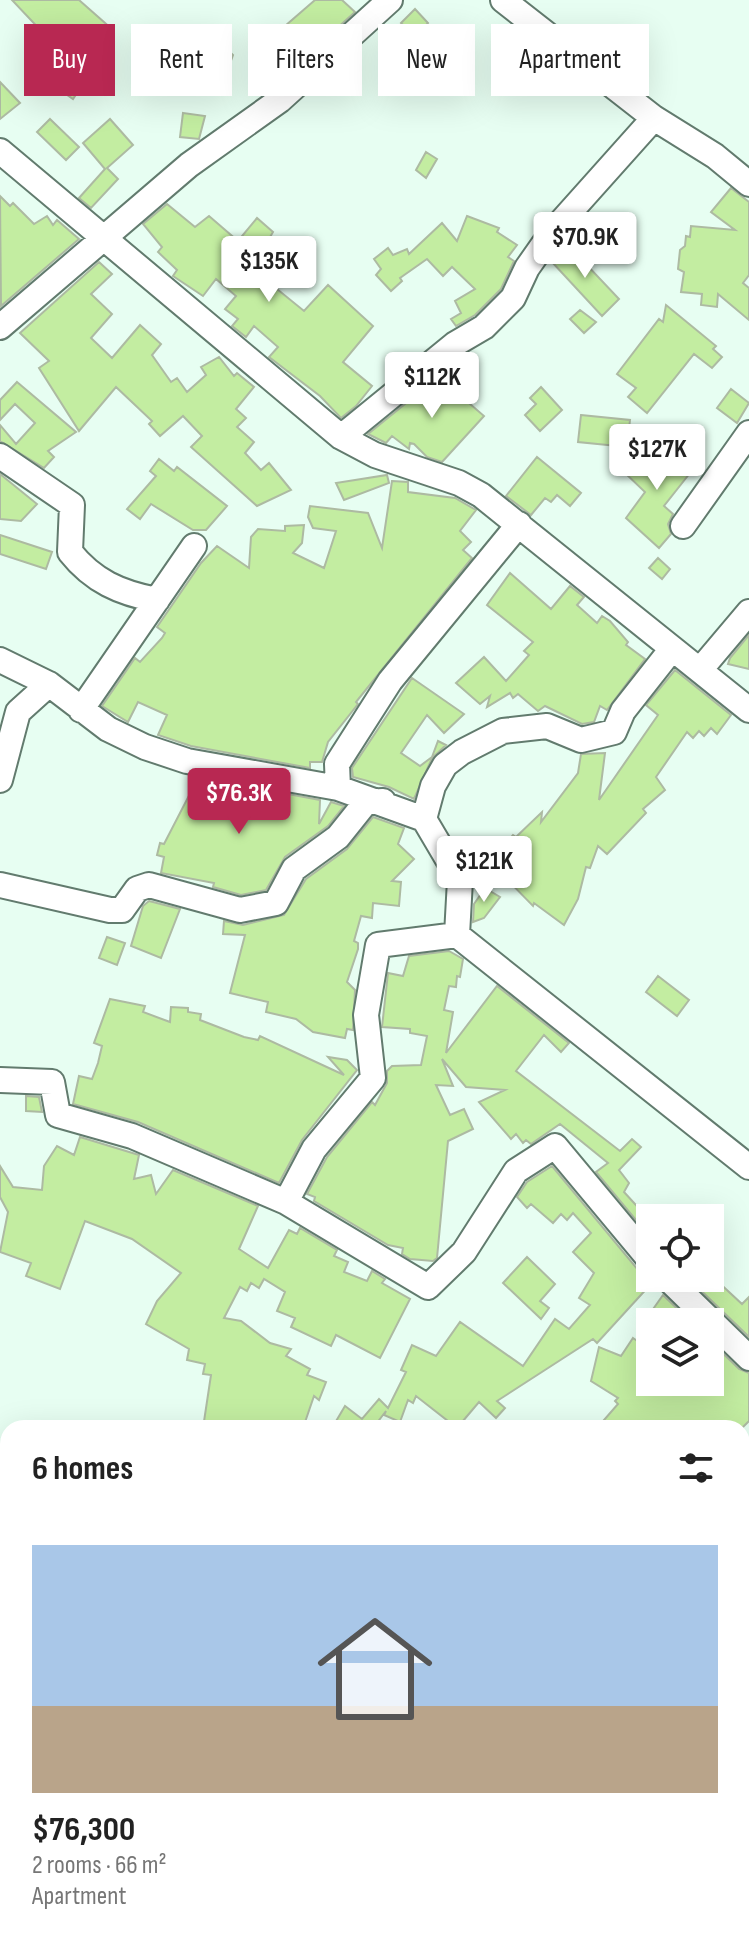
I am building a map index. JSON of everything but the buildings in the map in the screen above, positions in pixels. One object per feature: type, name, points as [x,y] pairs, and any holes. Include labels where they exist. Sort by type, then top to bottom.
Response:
[{"type":"street","points":[[0,327],[189,165],[280,100],[390,0]]},
{"type":"street","points":[[503,0],[654,118],[715,156],[749,184]]},
{"type":"street","points":[[341,437],[455,344],[484,327],[513,298],[527,268],[553,231],[654,118]]},
{"type":"street","points":[[0,151],[341,437],[405,467],[459,483],[519,524],[749,710]]},
{"type":"street","points":[[683,526],[749,433]]},
{"type":"street","points":[[0,456],[72,505],[70,552],[88,575],[129,595],[157,600]]},
{"type":"street","points":[[338,788],[337,764],[390,681],[519,524]]},
{"type":"street","points":[[81,710],[194,546]]},
{"type":"street","points":[[700,670],[749,612]]},
{"type":"street","points":[[424,819],[433,786],[445,765],[462,752],[503,731],[547,726],[581,740],[614,732],[623,711],[671,650]]},
{"type":"street","points":[[0,660],[49,684],[81,710],[145,747],[187,761],[338,788],[383,801],[424,819],[460,880],[457,935]]},
{"type":"street","points":[[0,780],[18,712],[49,684]]},
{"type":"street","points":[[0,885],[110,910],[122,910],[137,889],[149,885],[232,908],[276,903],[294,869],[338,837],[366,802],[383,801]]},
{"type":"street","points":[[286,1202],[314,1149],[373,1078],[366,1015],[378,945],[457,935],[749,1167]]},
{"type":"street","points":[[0,1080],[52,1082],[58,1115],[132,1136],[286,1202],[428,1287],[464,1252],[516,1171],[555,1146],[636,1243]]},
{"type":"street","points":[[681,1292],[749,1358]]}]
